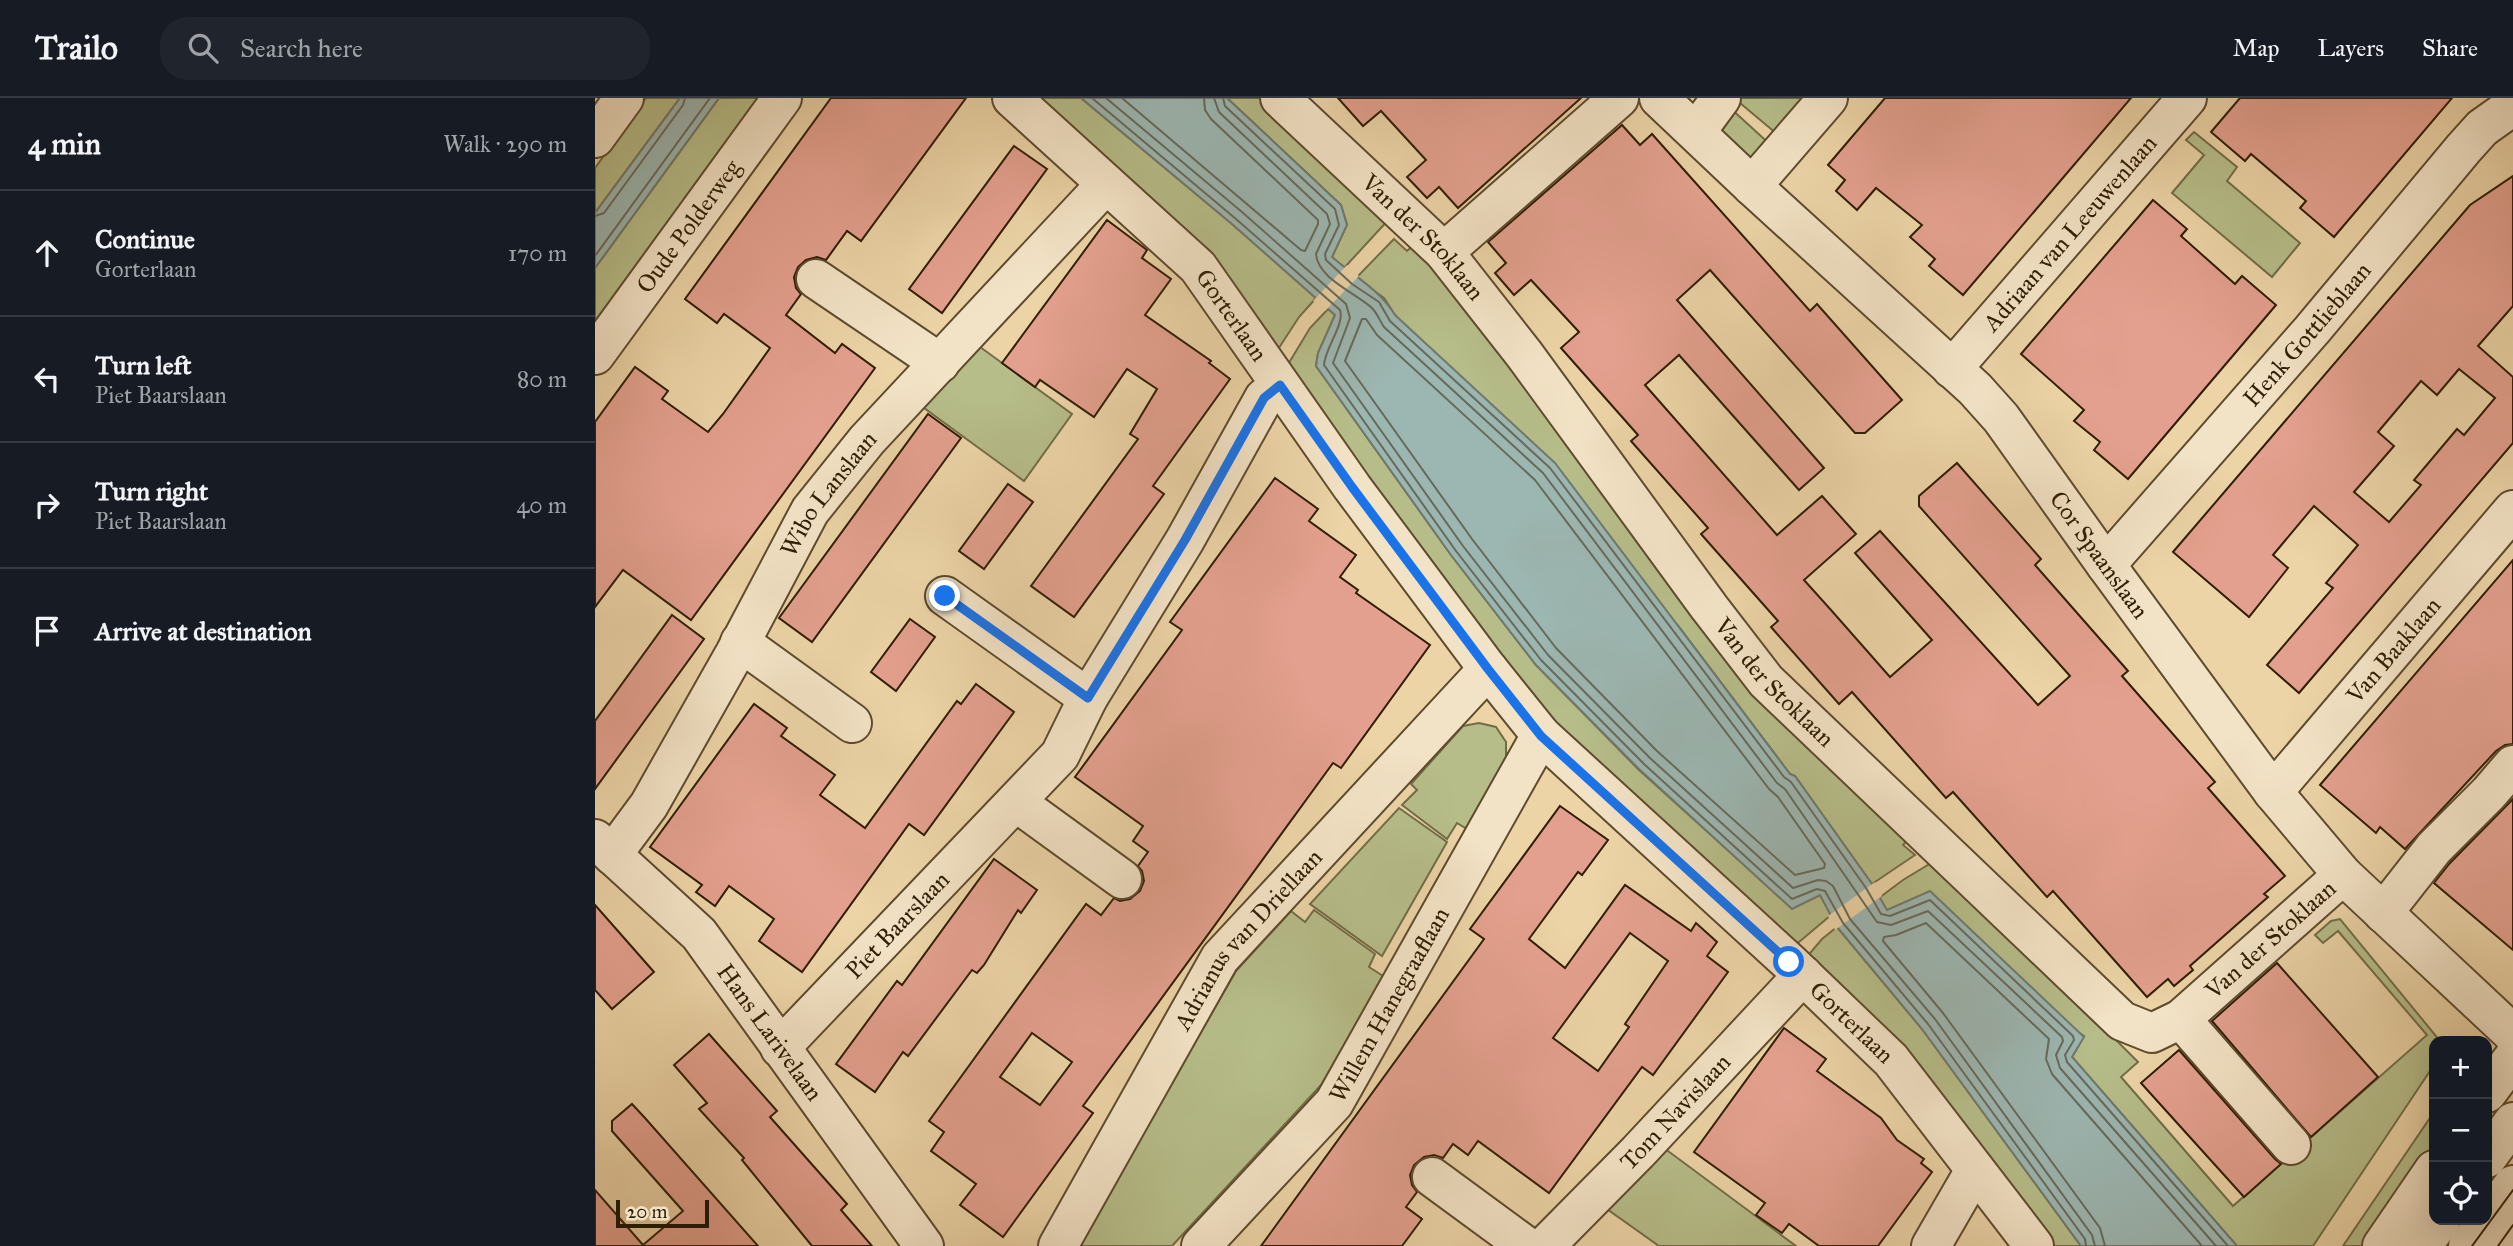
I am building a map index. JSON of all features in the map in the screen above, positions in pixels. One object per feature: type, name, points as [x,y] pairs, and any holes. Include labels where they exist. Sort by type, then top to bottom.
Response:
[{"type":"street","points":[[595,138],[624,98]]},
{"type":"street","name":"Oude Polderweg","points":[[595,355],[782,98]]},
{"type":"street","name":"Gorterlaan","points":[[1012,98],[1198,267],[1352,487],[1541,736],[1803,975],[1891,1060],[2034,1246]]},
{"type":"street","name":"Van der Stoklaan","points":[[1280,98],[1444,252],[1524,355],[1766,681],[2122,1021],[2152,1033],[2181,1019],[2343,875]]},
{"type":"street","points":[[1444,252],[1619,98]]},
{"type":"street","name":"Cor Spaanslaan","points":[[1659,98],[1975,389],[2001,418],[2273,792],[2343,875],[2513,1034]]},
{"type":"street","points":[[1696,132],[1721,98]]},
{"type":"street","points":[[1752,186],[1828,98]]},
{"type":"street","name":"Adriaan van Leeuwenlaan","points":[[1952,369],[2187,98]]},
{"type":"street","name":"Henk Gottlieblaan","points":[[2106,565],[2312,330],[2464,148],[2482,128],[2513,106]]},
{"type":"street","name":"Wibo Lanslaan","points":[[604,847],[649,804],[810,511],[867,440],[1106,184]]},
{"type":"street","points":[[816,279],[940,363]]},
{"type":"street","name":"Piet Baarslaan","points":[[780,1048],[1060,755],[1088,698],[1185,540],[1264,398],[1280,385]]},
{"type":"street","name":"Van Baaklaan","points":[[2273,792],[2513,510]]},
{"type":"street","points":[[945,596],[1088,698]]},
{"type":"street","points":[[740,642],[852,723]]},
{"type":"street","name":"Adrianus van Driellaan","points":[[1058,1246],[1220,958],[1488,669]]},
{"type":"street","name":"Willem Hanegraaflaan","points":[[1201,1246],[1335,1103],[1541,736]]},
{"type":"street","points":[[2383,913],[2434,848],[2513,765]]},
{"type":"street","points":[[1016,803],[1122,879]]},
{"type":"street","name":"Hans Larivelaan","points":[[604,847],[699,934],[924,1246]]},
{"type":"street","name":"Tom Navislaan","points":[[1545,1246],[1638,1152],[1803,975]]},
{"type":"street","points":[[2181,1019],[2291,1145]]},
{"type":"street","points":[[2492,1086],[2513,1058]]},
{"type":"street","points":[[2492,1151],[2513,1122]]},
{"type":"street","points":[[1931,1246],[1975,1170]]},
{"type":"street","points":[[1432,1177],[1527,1246]]},
{"type":"street","points":[[2382,1246],[2429,1177]]},
{"type":"street","points":[[2468,1246],[2513,1185]]},
{"type":"street","points":[[2422,1246],[2437,1225]]},
{"type":"street","points":[[2502,1246],[2513,1231]]},
{"type":"green space","points":[[646,98],[680,98],[595,213],[595,168]]},
{"type":"green space","points":[[719,98],[766,98],[595,334],[595,268]]},
{"type":"green space","points":[[1028,98],[1081,98],[1316,298],[1299,317],[1275,354]]},
{"type":"green space","points":[[1227,98],[1265,98],[1391,217],[1344,268],[1332,257],[1347,225],[1341,205]]},
{"type":"green space","points":[[1734,98],[1818,98],[1783,139]]},
{"type":"green space","points":[[1728,106],[1774,148],[1761,160],[1744,159],[1720,129]]},
{"type":"green space","points":[[2194,132],[2237,167],[2227,181],[2300,243],[2272,277],[2172,193],[2204,155],[2186,140]]},
{"type":"green space","points":[[1394,239],[1407,251],[1417,242],[1911,836],[1903,845],[1915,855],[1872,884],[1795,776],[1790,774],[1679,627],[1395,315],[1384,298],[1356,278]]},
{"type":"green space","points":[[1328,309],[1335,315],[1318,353],[1316,366],[1451,555],[1536,665],[1639,770],[1792,908],[1820,895],[1831,915],[1792,948],[1527,701],[1284,371],[1310,328]]},
{"type":"green space","points":[[976,344],[1072,414],[1024,481],[920,405]]},
{"type":"green space","points":[[1479,723],[1496,727],[1506,742],[1506,759],[1467,829],[1457,823],[1447,839],[1402,805],[1417,790],[1411,784],[1463,726]]},
{"type":"green space","points":[[1399,808],[1447,842],[1382,956],[1310,904]]},
{"type":"green space","points":[[1936,860],[2138,1062],[2121,1077],[2233,1206],[2427,1035],[2338,931],[2323,943],[2315,935],[2331,921],[2340,919],[2436,1036],[2429,1036],[2429,1072],[2313,1246],[2237,1246],[2072,1057],[2084,1036],[1887,910],[1879,898]]},
{"type":"green space","points":[[1314,910],[1375,954],[1369,967],[1383,976],[1322,1084],[1172,1246],[1078,1246],[1236,971],[1291,911],[1305,922]]},
{"type":"green space","points":[[1837,927],[1922,1029],[2081,1246],[2045,1246],[1805,959],[1822,939]]},
{"type":"green space","points":[[2429,1119],[2429,1161],[2372,1246],[2343,1246]]},
{"type":"green space","points":[[1664,1148],[1796,1246],[1659,1246],[1607,1209]]},
{"type":"water","points":[[680,98],[719,98],[595,268],[595,213]]},
{"type":"water","points":[[1081,98],[1227,98],[1341,205],[1347,225],[1332,257],[1374,291],[1395,315],[1555,463],[1790,774],[1795,776],[1872,884],[1887,910],[1930,891],[2084,1037],[2072,1057],[2237,1246],[2081,1246],[1922,1029],[1837,927],[1820,895],[1792,909],[1639,769],[1536,665],[1451,555],[1316,366],[1318,353],[1335,315],[1232,224]]},
{"type":"pier","points":[[1347,265],[1359,276],[1325,311],[1313,301]]},
{"type":"pier","points":[[1875,882],[1882,896],[1835,930],[1828,916]]},
{"type":"building","points":[[831,98],[966,98],[861,241],[847,231],[826,260],[817,257],[806,260],[798,267],[794,277],[796,288],[801,294],[786,315],[835,353],[842,344],[875,368],[691,620],[623,570],[595,607],[595,422],[635,367],[668,391],[662,399],[708,432],[723,414],[770,348],[724,314],[717,323],[685,299]]},
{"type":"building","points":[[1338,98],[1581,98],[1458,208],[1439,187],[1427,198],[1407,177],[1426,160],[1381,111],[1363,126]]},
{"type":"building","points":[[1885,98],[2131,98],[1963,295],[1929,266],[1935,259],[1910,237],[1922,225],[1876,188],[1857,210],[1836,191],[1845,180],[1828,165]]},
{"type":"building","points":[[2240,98],[2452,98],[2334,237],[2300,208],[2306,201],[2251,154],[2245,161],[2211,132]]},
{"type":"building","points":[[1622,125],[1640,145],[1652,134],[1810,311],[1817,304],[1902,400],[1865,433],[1855,433],[1710,270],[1677,300],[1824,468],[1799,490],[1679,355],[1645,385],[1777,535],[1822,496],[1856,534],[1804,580],[1890,677],[1932,640],[1855,553],[1880,531],[2038,705],[2070,676],[1919,506],[1919,496],[1957,463],[2041,559],[2035,565],[2128,671],[2122,676],[2215,782],[2208,788],[2285,876],[2264,894],[2268,897],[2190,966],[2193,970],[2174,986],[2168,979],[2147,997],[2053,891],[2047,897],[1953,792],[1946,798],[1852,692],[1839,704],[1771,627],[1778,621],[1701,534],[1708,528],[1631,441],[1638,435],[1561,348],[1579,332],[1531,280],[1514,295],[1495,273],[1506,263],[1488,242]]},
{"type":"building","points":[[1014,146],[1047,169],[942,313],[909,289]]},
{"type":"building","points":[[2513,176],[2513,306],[2478,346],[2513,377],[2513,443],[2299,693],[2267,665],[2333,588],[2326,583],[2358,545],[2314,506],[2273,555],[2288,568],[2249,617],[2173,552],[2470,205]],"holes":[[[2459,369],[2495,398],[2464,435],[2457,429],[2414,480],[2421,485],[2389,522],[2354,492],[2394,446],[2378,432],[2421,381],[2437,395]]]},
{"type":"building","points":[[2153,200],[2187,229],[2181,236],[2235,284],[2242,276],[2276,305],[2128,479],[2094,450],[2100,442],[2074,421],[2084,410],[2021,354]]},
{"type":"building","points":[[1107,220],[1147,250],[1142,258],[1171,279],[1145,315],[1211,361],[1209,363],[1230,379],[1153,486],[1164,494],[1074,617],[1031,586],[1138,439],[1130,434],[1157,389],[1127,369],[1094,417],[1040,380],[1035,387],[1002,363]]},
{"type":"building","points":[[928,414],[961,438],[812,642],[779,618]]},
{"type":"building","points":[[1275,478],[1318,509],[1309,521],[1356,555],[1340,577],[1358,590],[1356,593],[1430,645],[1341,768],[1333,763],[1083,1106],[1093,1113],[1003,1237],[960,1205],[976,1184],[931,1151],[944,1132],[929,1121],[1086,904],[1101,915],[1114,898],[1120,901],[1130,899],[1140,891],[1144,881],[1138,866],[1148,852],[1133,841],[1143,826],[1075,777],[1182,630],[1170,622]],"holes":[[[1032,1033],[1072,1062],[1040,1105],[1000,1077]]]},
{"type":"building","points":[[1008,484],[1033,502],[984,569],[959,551]]},
{"type":"building","points":[[2513,560],[2513,744],[2505,745],[2496,751],[2405,849],[2380,827],[2376,833],[2320,785]]},
{"type":"building","points":[[672,615],[704,639],[595,789],[595,721]]},
{"type":"building","points":[[910,619],[935,637],[896,691],[871,672]]},
{"type":"building","points":[[976,684],[1014,712],[924,835],[909,824],[802,972],[759,941],[774,919],[729,886],[715,906],[696,892],[702,885],[650,847],[754,704],[787,728],[781,736],[835,775],[820,795],[865,828],[957,701],[961,704]]},
{"type":"building","points":[[2513,799],[2513,950],[2434,883]]},
{"type":"building","points":[[1560,806],[1608,840],[1582,875],[1578,872],[1529,939],[1565,968],[1625,885],[1691,931],[1696,923],[1717,942],[1707,956],[1728,972],[1653,1075],[1642,1067],[1549,1193],[1478,1141],[1468,1155],[1453,1144],[1443,1158],[1434,1155],[1424,1157],[1414,1165],[1410,1175],[1417,1192],[1406,1207],[1422,1219],[1402,1246],[1261,1246],[1484,939],[1470,929]],"holes":[[[1630,933],[1668,961],[1625,1024],[1629,1027],[1598,1071],[1553,1038]]]},
{"type":"building","points":[[994,859],[1037,890],[1021,913],[1018,910],[984,965],[977,973],[972,970],[908,1056],[903,1052],[875,1092],[836,1064],[897,981],[902,985]]},
{"type":"building","points":[[595,905],[654,972],[612,1009],[595,990]]},
{"type":"building","points":[[2277,963],[2378,1077],[2311,1137],[2212,1021]]},
{"type":"building","points":[[1784,1028],[1826,1059],[1817,1071],[1881,1118],[1897,1140],[1924,1159],[1921,1163],[1932,1172],[1878,1246],[1819,1246],[1789,1224],[1782,1233],[1756,1215],[1765,1203],[1694,1152]]},
{"type":"building","points":[[709,1034],[777,1111],[770,1117],[847,1204],[841,1210],[872,1246],[812,1246],[742,1160],[744,1158],[699,1109],[707,1103],[674,1065]]},
{"type":"building","points":[[2179,1050],[2281,1164],[2244,1197],[2141,1083]]},
{"type":"building","points":[[632,1104],[758,1246],[595,1246],[595,1190],[643,1245],[683,1211],[612,1131],[612,1121]]},
{"type":"tram line","points":[[2472,1246],[2513,1190]]},
{"type":"tram line","points":[[2498,1246],[2513,1225]]},
{"type":"route","points":[[945,596],[1088,698],[1185,540],[1264,398],[1280,385],[1352,487],[1541,736],[1789,962]]}]
